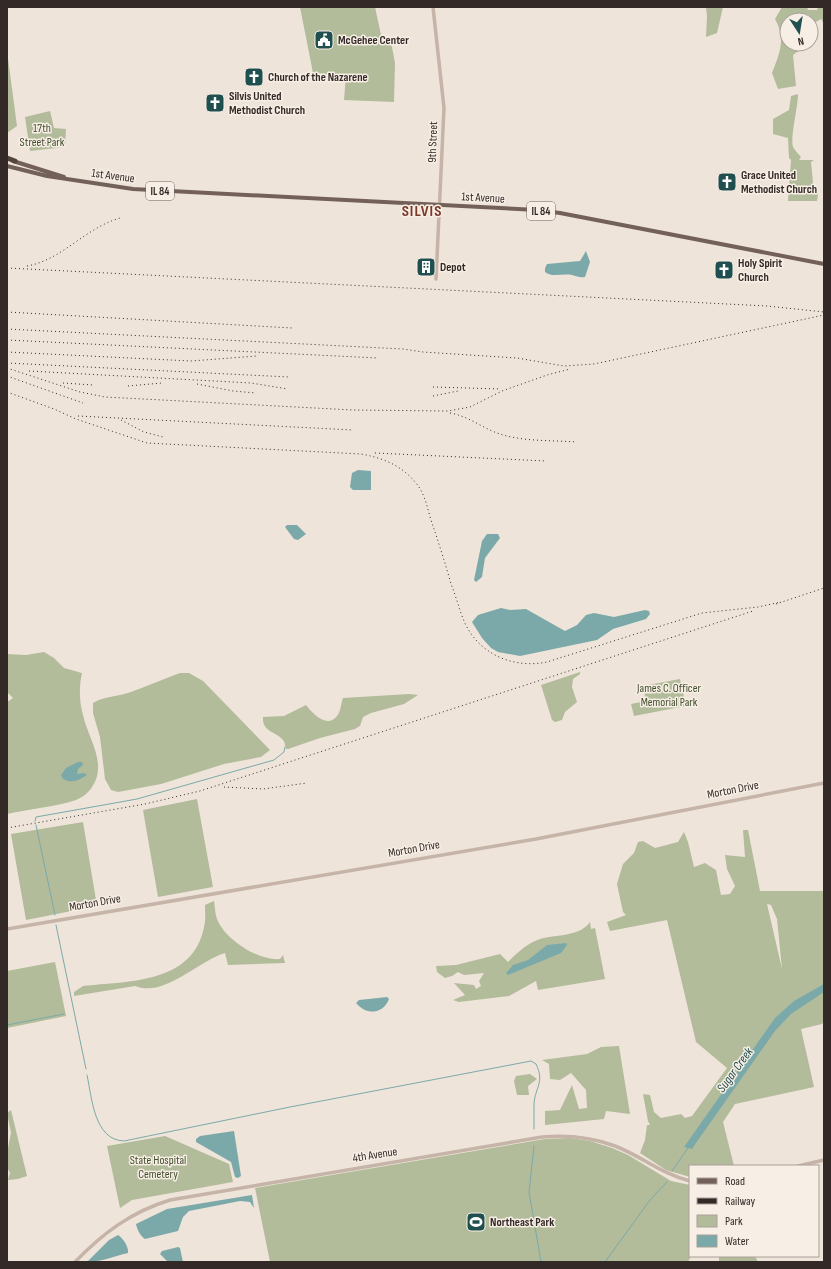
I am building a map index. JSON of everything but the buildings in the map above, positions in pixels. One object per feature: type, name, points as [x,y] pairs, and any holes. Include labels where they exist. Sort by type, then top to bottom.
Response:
[{"type":"highway","points":[[7,159],[15,161]]},
{"type":"main road","name":"1st Avenue","points":[[15,161],[66,178]]},
{"type":"main road","name":"1st Avenue","points":[[7,166],[47,176],[133,189],[560,213],[824,264]]},
{"type":"street","name":"9th Street","points":[[432,7],[438,38],[444,108],[436,279]]},
{"type":"street","name":"Morton Drive","points":[[7,929],[536,839],[824,782]]},
{"type":"street","name":"4th Avenue","points":[[75,1262],[100,1237],[121,1222],[147,1208],[170,1200],[542,1137],[578,1137],[601,1142],[627,1152],[668,1174],[689,1181]]},
{"type":"street","points":[[802,1165],[824,1160]]},
{"type":"green space","points":[[300,7],[375,7],[381,35],[390,37],[395,63],[394,102],[344,100],[346,75],[313,73]]},
{"type":"green space","points":[[706,7],[723,7],[717,33],[706,37],[707,16]]},
{"type":"green space","points":[[782,7],[807,7],[808,10],[817,10],[818,7],[824,7],[824,24],[821,19],[819,20],[819,12],[779,12]]},
{"type":"green space","points":[[779,12],[779,30],[778,26],[775,19]]},
{"type":"green space","points":[[7,51],[17,126],[7,133]]},
{"type":"green space","points":[[779,52],[797,52],[793,55],[796,86],[778,89],[772,73]]},
{"type":"green space","points":[[798,94],[792,142],[793,147],[801,157],[799,160],[814,160],[811,162],[814,193],[818,194],[817,201],[788,201],[791,160],[789,158],[788,138],[773,134],[773,119],[789,110],[791,96]]},
{"type":"green space","name":"17th Street Park","points":[[50,111],[54,128],[66,129],[65,147],[30,151],[25,117]]},
{"type":"green space","points":[[44,652],[54,658],[64,668],[82,673],[80,699],[85,724],[98,760],[96,778],[89,791],[76,800],[7,814],[7,702],[13,698],[7,692],[7,654],[26,655]]},
{"type":"green space","points":[[580,672],[580,674],[573,679],[572,687],[577,702],[565,712],[562,720],[555,722],[552,720],[541,685]]},
{"type":"green space","points":[[180,673],[189,673],[203,681],[270,750],[261,757],[224,764],[161,784],[118,792],[111,790],[105,779],[100,737],[93,713],[93,703],[102,699],[131,692]]},
{"type":"green space","name":"James C. Officer Memorial Park","points":[[680,679],[686,706],[634,716],[631,704],[646,701],[643,686]]},
{"type":"green space","points":[[409,694],[418,695],[404,704],[371,713],[363,717],[360,726],[355,729],[320,738],[288,749],[286,749],[283,740],[270,731],[263,722],[263,717],[284,716],[306,705],[320,718],[329,721],[333,720],[337,716],[343,698]]},
{"type":"green space","points":[[197,799],[213,887],[158,897],[143,810]]},
{"type":"green space","points":[[83,822],[97,906],[26,920],[11,834]]},
{"type":"green space","points":[[743,830],[748,830],[760,891],[824,891],[824,1021],[822,1024],[801,1029],[814,1087],[735,1104],[723,1122],[734,1165],[689,1165],[689,1177],[666,1170],[640,1153],[645,1140],[647,1125],[650,1125],[643,1094],[650,1095],[654,1112],[661,1118],[681,1114],[685,1118],[692,1116],[727,1068],[696,1042],[667,920],[610,931],[607,922],[626,915],[623,912],[617,884],[623,864],[634,853],[638,842],[643,841],[655,848],[678,842],[684,832],[694,867],[705,863],[716,870],[721,895],[730,894],[735,886],[727,869],[725,855],[745,857]],"holes":[[[767,904],[771,905],[777,919],[782,969]]]},
{"type":"green space","points":[[214,901],[215,913],[221,927],[235,941],[244,948],[262,957],[280,959],[283,955],[285,963],[228,965],[225,953],[204,963],[181,977],[158,987],[146,988],[135,986],[74,996],[74,992],[83,986],[119,983],[156,976],[173,969],[187,960],[197,946],[205,924],[205,905]]},
{"type":"green space","points":[[590,922],[591,929],[595,928],[605,979],[538,990],[536,981],[509,996],[459,1002],[453,1000],[465,995],[454,983],[474,985],[476,989],[481,986],[479,981],[484,973],[464,975],[458,972],[445,978],[437,972],[436,966],[456,965],[500,954],[508,962],[517,953],[535,941],[579,931]]},
{"type":"green space","points":[[55,962],[66,1016],[7,1028],[7,971]]},
{"type":"green space","points":[[619,1046],[630,1114],[606,1111],[604,1119],[545,1125],[545,1111],[560,1110],[572,1085],[579,1109],[587,1108],[586,1090],[571,1073],[560,1080],[550,1079],[549,1064],[542,1060],[587,1054],[601,1047]]},
{"type":"green space","points":[[530,1074],[537,1079],[528,1086],[529,1095],[517,1095],[514,1081],[516,1076]]},
{"type":"green space","points":[[11,1110],[27,1176],[8,1180],[10,1173],[7,1167],[7,1153],[11,1133],[7,1113]]},
{"type":"green space","name":"State Hospital Cemetery","points":[[165,1136],[229,1164],[233,1182],[132,1200],[120,1208],[107,1146]]},
{"type":"green space","name":"Northeast Park","points":[[570,1138],[590,1141],[628,1155],[671,1181],[689,1185],[689,1257],[690,1257],[688,1262],[270,1262],[255,1188],[545,1139]]},
{"type":"green space","points":[[719,1257],[756,1257],[758,1262],[719,1262]]},
{"type":"water","points":[[586,251],[590,262],[585,277],[572,275],[551,275],[545,272],[547,264],[580,261]]},
{"type":"water","points":[[358,470],[371,471],[371,490],[353,490],[350,487],[352,473]]},
{"type":"water","points":[[287,525],[297,525],[306,534],[298,540],[294,539],[285,527]]},
{"type":"water","points":[[487,534],[498,534],[500,538],[485,558],[482,577],[476,582],[474,580],[482,541]]},
{"type":"water","points":[[501,608],[510,610],[526,609],[565,631],[577,625],[586,615],[594,613],[614,617],[645,610],[649,611],[650,614],[646,619],[613,629],[597,640],[520,656],[498,652],[491,648],[482,638],[472,622],[478,615]]},
{"type":"water","points":[[78,762],[82,762],[83,765],[78,769],[77,774],[84,773],[87,775],[78,780],[72,781],[63,779],[61,775],[66,768]]},
{"type":"water","points":[[566,943],[567,945],[561,953],[508,975],[506,973],[513,965],[528,960],[547,945]]},
{"type":"water","name":"Sugar Creek","points":[[824,984],[824,992],[791,1014],[775,1031],[692,1149],[684,1147],[775,1018],[794,1001]]},
{"type":"water","points":[[387,997],[389,999],[383,1008],[374,1012],[365,1010],[356,1003],[359,1000]]},
{"type":"water","points":[[234,1131],[241,1176],[238,1178],[235,1177],[231,1162],[196,1142],[196,1139],[200,1136]]},
{"type":"water","points":[[252,1195],[254,1208],[250,1202],[240,1201],[189,1211],[183,1217],[178,1231],[145,1239],[140,1234],[136,1226],[136,1224],[167,1209]]},
{"type":"water","points":[[118,1235],[122,1238],[128,1248],[128,1253],[102,1260],[87,1262],[109,1240]]},
{"type":"water","points":[[178,1247],[180,1248],[183,1262],[168,1262],[160,1254],[162,1251]]},
{"type":"waterway","points":[[35,821],[36,817],[137,799],[274,760],[284,752],[285,747]]},
{"type":"waterway","points":[[36,825],[55,915]]},
{"type":"waterway","points":[[56,925],[86,1069]]},
{"type":"waterway","points":[[7,1025],[64,1014]]},
{"type":"waterway","points":[[87,1075],[93,1106],[100,1126],[106,1134],[114,1139],[124,1141],[290,1107],[531,1061],[536,1064],[540,1076],[534,1104],[534,1129]]},
{"type":"waterway","points":[[534,1146],[529,1192],[541,1262]]},
{"type":"waterway","name":"Sugar Creek","points":[[672,1171],[688,1148]]},
{"type":"waterway","name":"Sugar Creek","points":[[605,1262],[650,1200],[667,1182]]},
{"type":"railway","points":[[27,266],[40,263],[63,251],[96,229],[120,218]]},
{"type":"railway","points":[[7,268],[767,306],[824,312]]},
{"type":"railway","points":[[7,312],[292,328]]},
{"type":"railway","points":[[7,329],[403,349],[423,352],[517,358],[564,366],[594,364],[824,315]]},
{"type":"railway","points":[[7,340],[378,358]]},
{"type":"railway","points":[[7,352],[191,361],[257,356]]},
{"type":"railway","points":[[7,363],[289,377]]},
{"type":"railway","points":[[7,368],[80,392],[105,397],[353,410],[448,411],[470,407],[502,391],[547,375],[570,369]]},
{"type":"railway","points":[[29,371],[251,383],[288,389]]},
{"type":"railway","points":[[7,376],[83,403]]},
{"type":"railway","points":[[63,383],[93,385]]},
{"type":"railway","points":[[128,386],[162,383]]},
{"type":"railway","points":[[197,384],[233,391],[256,393]]},
{"type":"railway","points":[[433,387],[501,389]]},
{"type":"railway","points":[[433,396],[458,391]]},
{"type":"railway","points":[[7,392],[54,409],[76,419],[147,443],[361,454],[391,463],[404,471],[416,483],[422,492],[451,584],[464,621],[470,633],[487,650],[509,661],[534,664],[547,662],[702,613],[758,607],[781,602]]},
{"type":"railway","points":[[450,413],[457,414],[491,431],[507,436],[526,439],[576,442]]},
{"type":"railway","points":[[78,416],[353,430]]},
{"type":"railway","points":[[121,420],[144,432],[163,437]]},
{"type":"railway","points":[[375,453],[546,461]]},
{"type":"railway","points":[[776,604],[824,588]]},
{"type":"railway","points":[[7,828],[145,804],[200,791],[753,611]]},
{"type":"railway","points":[[224,787],[263,789],[307,783]]},
{"type":"place","name":"McGehee Center","points":[[324,40]]},
{"type":"place","name":"Church of the Nazarene","points":[[254,77]]},
{"type":"place","name":"Silvis United Methodist Church","points":[[215,103]]},
{"type":"place","name":"Grace United Methodist Church","points":[[727,182]]},
{"type":"place","name":"Depot","points":[[426,267]]},
{"type":"place","name":"Holy Spirit Church","points":[[724,270]]},
{"type":"place","name":"Northeast Park","points":[[476,1222]]},
{"type":"district","name":"SILVIS","points":[[422,211]]}]
